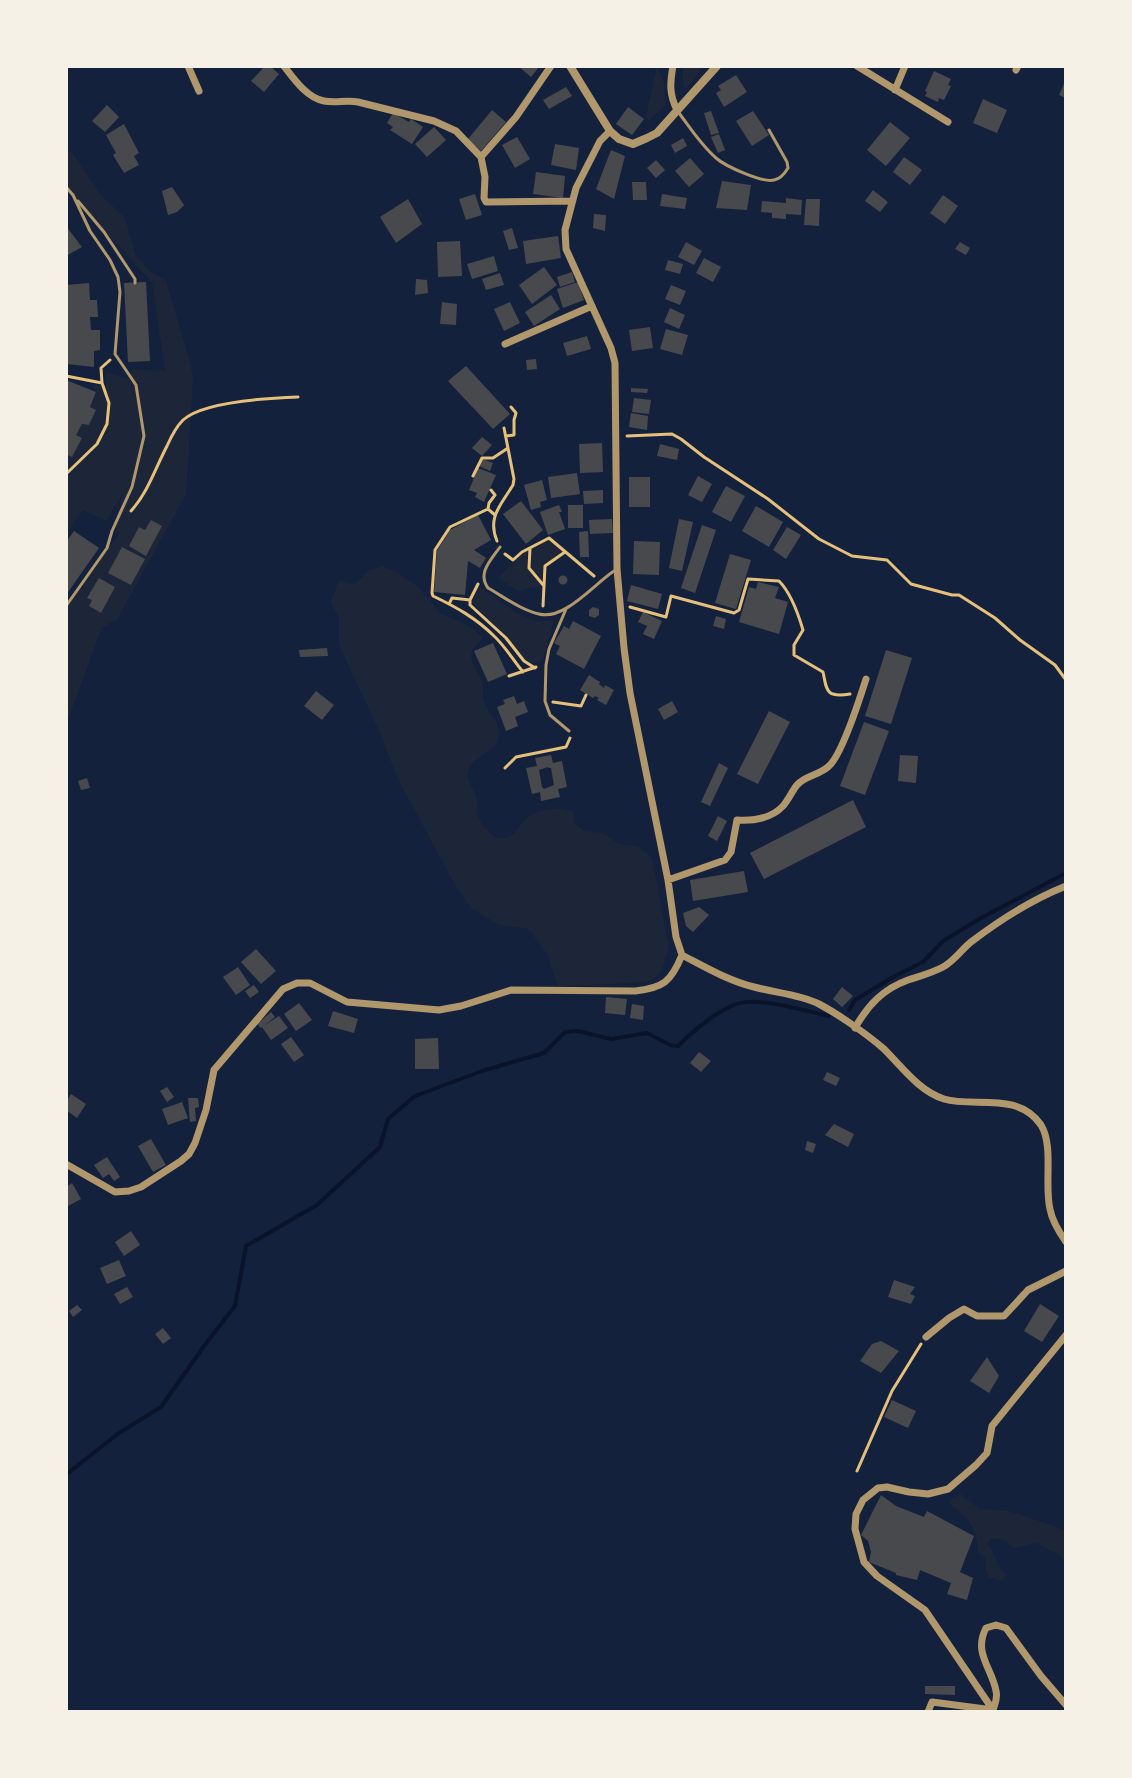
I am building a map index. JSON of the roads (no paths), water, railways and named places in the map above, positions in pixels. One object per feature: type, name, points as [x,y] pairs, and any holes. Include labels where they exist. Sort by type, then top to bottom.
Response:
[{"type":"street","points":[[188,66],[199,91]]},
{"type":"street","points":[[284,66],[305,91],[319,100],[358,102],[434,121],[456,131],[481,157],[486,202],[572,201]]},
{"type":"street","points":[[481,157],[516,117],[551,66]]},
{"type":"street","points":[[570,66],[610,131],[633,144],[657,133],[717,66]]},
{"type":"street","points":[[673,66],[669,83],[677,110]]},
{"type":"street","points":[[857,66],[948,122]]},
{"type":"street","points":[[895,90],[905,66]]},
{"type":"street","points":[[66,1164],[115,1192],[141,1187],[181,1161],[195,1143],[214,1070],[283,989],[297,983],[310,983],[347,1002],[439,1010],[511,990],[655,989],[677,968],[682,955],[630,693],[619,604],[615,363],[566,249],[565,230],[576,188],[600,141],[610,131]]},
{"type":"street","points":[[505,344],[592,306]]},
{"type":"street","points":[[668,880],[725,860],[731,852],[737,820],[758,821],[781,809],[798,782],[828,767],[844,738],[866,679]]},
{"type":"street","points":[[852,1027],[884,992],[946,966],[966,946],[1028,902],[1066,886]]},
{"type":"street","points":[[682,955],[752,987],[816,1003],[881,1047],[930,1093],[947,1100],[997,1102],[1026,1111],[1041,1126],[1046,1142],[1049,1209],[1066,1242]]},
{"type":"street","points":[[926,1337],[964,1309],[977,1316],[1004,1316],[1028,1290],[1066,1271]]},
{"type":"street","points":[[994,1711],[925,1610],[877,1576],[864,1562],[855,1529],[856,1514],[863,1500],[878,1488],[928,1494],[948,1489],[987,1453],[992,1426],[1066,1335]]},
{"type":"street","points":[[994,1711],[996,1690],[986,1665],[981,1638],[986,1628],[996,1625],[1006,1628],[1066,1705]]},
{"type":"street","points":[[928,1712],[932,1702],[994,1711]]},
{"type":"lane","points":[[677,110],[718,160],[759,178],[774,180],[784,175],[788,168],[769,130]]},
{"type":"lane","points":[[66,187],[119,253],[135,283]]},
{"type":"lane","points":[[66,606],[107,548],[132,487],[144,436],[136,385],[115,354],[120,292],[118,277],[90,231],[73,195]]},
{"type":"lane","points":[[500,547],[482,577],[488,588],[521,607],[543,615],[566,609],[617,569]]},
{"type":"lane","points":[[566,609],[549,649],[545,701],[550,715],[569,731]]},
{"type":"waterway","points":[[849,1010],[855,1000],[923,962],[943,941],[1066,873]]},
{"type":"waterway","points":[[66,1472],[161,1407],[235,1306],[246,1246],[317,1205],[380,1147],[388,1119],[415,1096],[482,1071],[544,1053],[565,1032],[578,1031],[611,1039],[647,1033],[678,1046],[710,1019],[729,1007],[747,1002],[788,1006],[829,1016]]}]
